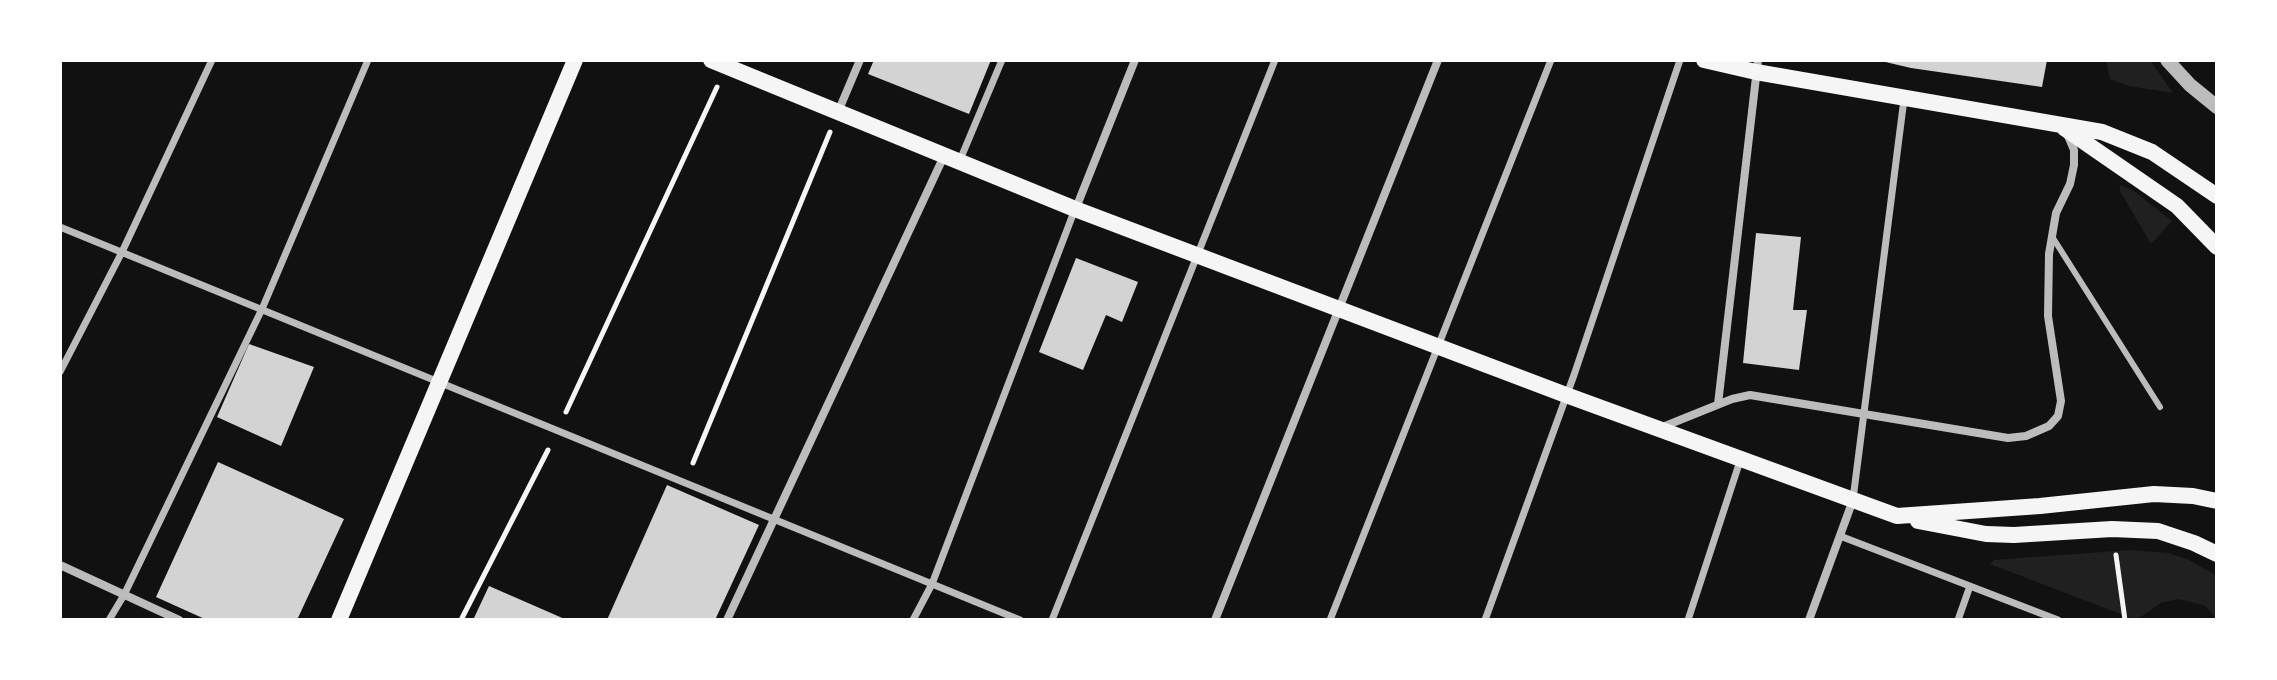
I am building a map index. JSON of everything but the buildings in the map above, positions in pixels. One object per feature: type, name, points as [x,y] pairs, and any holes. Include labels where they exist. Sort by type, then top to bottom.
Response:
[{"type":"main road","points":[[339,620],[575,60]]},
{"type":"main road","points":[[1704,60],[1757,66],[1904,97],[2102,132],[2131,142],[2177,167],[2217,196]]},
{"type":"main road","points":[[718,63],[1075,209],[1566,395],[1897,516],[1986,534],[2112,529],[2158,531],[2217,554]]},
{"type":"main road","points":[[2060,125],[2169,200],[2195,222],[2217,247]]},
{"type":"main road","points":[[1897,516],[2154,494],[2217,501]]},
{"type":"street","points":[[60,372],[122,252],[212,60]]},
{"type":"street","points":[[109,620],[124,595],[262,309],[368,60]]},
{"type":"street","points":[[838,112],[860,60]]},
{"type":"street","points":[[727,620],[1002,60]]},
{"type":"street","points":[[913,620],[932,584],[1135,60]]},
{"type":"street","points":[[1052,620],[1275,60]]},
{"type":"street","points":[[1215,620],[1438,60]]},
{"type":"street","points":[[1330,620],[1551,60]]},
{"type":"street","points":[[1485,620],[1566,395],[1680,60]]},
{"type":"street","points":[[2167,60],[2190,85],[2217,107]]},
{"type":"street","points":[[1718,404],[1757,66]]},
{"type":"street","points":[[1809,620],[1853,499],[1904,97]]},
{"type":"street","points":[[1655,428],[1662,428],[1741,396],[1758,395],[2008,438],[2032,434],[2053,422],[2061,398],[2048,316],[2051,235],[2057,209],[2070,184],[2074,160],[2070,140],[2060,125]]},
{"type":"street","points":[[60,227],[1020,620]]},
{"type":"street","points":[[1688,620],[1740,458]]},
{"type":"street","points":[[1840,536],[2058,620]]},
{"type":"street","points":[[60,565],[179,620]]},
{"type":"street","points":[[1958,620],[1970,586]]},
{"type":"lane","points":[[2051,235],[2160,407]]},
{"type":"path","points":[[461,620],[557,430],[718,63]]},
{"type":"path","points":[[685,483],[838,112]]},
{"type":"path","points":[[2114,542],[2125,620]]},
{"type":"shaded area","points":[[2106,60],[2150,60],[2173,93],[2129,86],[2110,79]]},
{"type":"shaded area","points":[[2120,185],[2134,191],[2172,221],[2151,244],[2120,191]]},
{"type":"shaded area","points":[[2129,550],[2168,553],[2187,559],[2217,576],[2217,620],[2205,606],[2179,599],[2161,603],[2136,620],[1990,564],[1994,560]]}]
